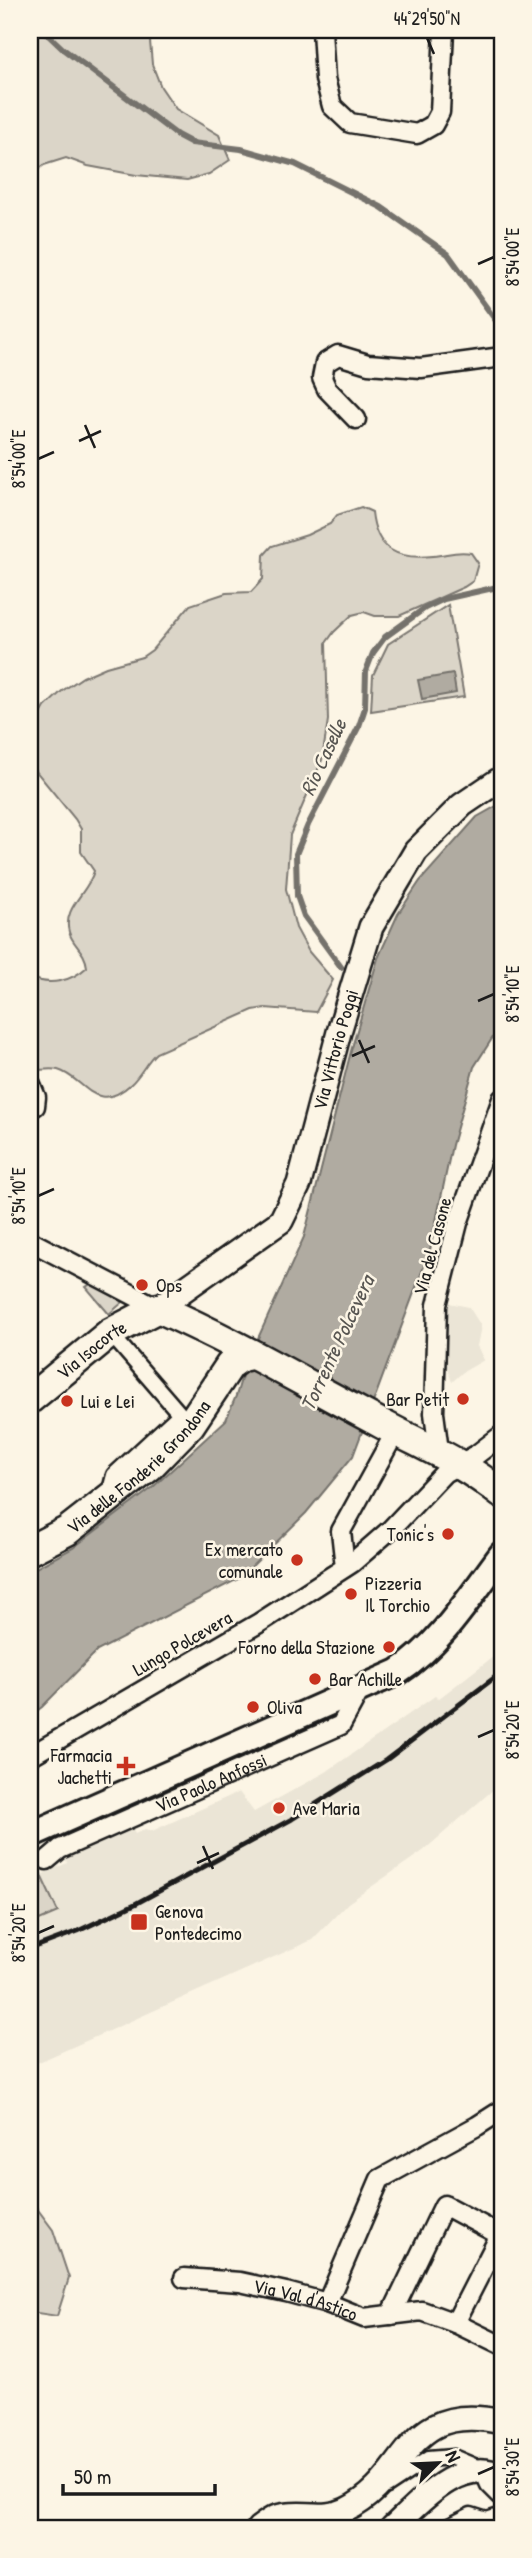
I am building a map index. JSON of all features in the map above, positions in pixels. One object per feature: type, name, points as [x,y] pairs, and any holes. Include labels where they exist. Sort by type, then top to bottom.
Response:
[{"type":"main road","name":"Via Isocorte","points":[[30,1399],[110,1333],[158,1308],[210,1332],[241,1360],[368,1416],[459,1463],[502,1494]]},
{"type":"main road","name":"Via delle Fonderie Grondona","points":[[30,1550],[67,1531],[149,1467],[190,1425],[241,1360]]},
{"type":"main road","name":"Via Paolo Anfossi","points":[[30,1835],[398,1672],[419,1658],[502,1554]]},
{"type":"street","points":[[322,30],[325,79],[332,106],[350,123],[417,134],[433,125],[440,112],[444,30]]},
{"type":"street","points":[[356,419],[327,389],[322,378],[325,363],[338,355],[368,364],[421,368],[501,357]]},
{"type":"street","name":"Via Vittorio Poggi","points":[[158,1308],[281,1221],[299,1184],[339,1032],[371,927],[416,850],[463,805],[502,778]]},
{"type":"street","points":[[30,1083],[36,1097],[35,1106],[30,1109]]},
{"type":"street","name":"Via del Casone","points":[[459,1463],[434,1413],[437,1305],[458,1223],[502,1099]]},
{"type":"street","name":"Via Isocorte","points":[[30,1241],[158,1308]]},
{"type":"street","points":[[108,1499],[114,1475],[180,1414],[110,1333]]},
{"type":"street","points":[[349,1565],[341,1531],[396,1431]]},
{"type":"street","name":"Lungo Polcevera","points":[[30,1756],[259,1623],[349,1565],[391,1529],[444,1473],[476,1455],[502,1435]]},
{"type":"street","name":"Via Paolo Anfossi","points":[[47,1860],[60,1849],[341,1725],[360,1690]]},
{"type":"street","points":[[327,2303],[380,2179],[502,2110]]},
{"type":"street","points":[[391,2315],[444,2205],[501,2236],[455,2323]]},
{"type":"street","name":"Via Val d'Astico","points":[[184,2278],[240,2282],[327,2303],[363,2318],[422,2311],[455,2323],[502,2346]]},
{"type":"street","points":[[370,2496],[421,2434],[450,2419],[486,2418],[502,2422]]},
{"type":"street","points":[[259,2528],[276,2516],[321,2517],[344,2511],[428,2459],[453,2457],[491,2472]]},
{"type":"street","points":[[491,2472],[488,2485],[502,2499]]},
{"type":"street","points":[[392,2528],[447,2481],[491,2472]]},
{"type":"street","points":[[445,2528],[471,2515],[487,2520],[502,2515]]},
{"type":"shaded area","points":[[30,30],[149,30],[152,64],[161,87],[176,109],[219,135],[230,160],[209,174],[187,180],[136,175],[88,166],[66,158],[44,165],[30,176]]},
{"type":"shaded area","points":[[361,507],[372,512],[378,535],[390,550],[420,557],[466,552],[471,553],[478,563],[473,581],[464,587],[399,616],[375,616],[364,612],[352,615],[326,643],[328,720],[322,760],[290,835],[286,889],[296,928],[309,952],[333,980],[316,1012],[265,1008],[253,1010],[156,1053],[131,1084],[108,1097],[91,1092],[58,1070],[30,1070],[30,977],[45,982],[60,981],[87,967],[84,956],[71,937],[68,923],[72,908],[94,871],[81,852],[81,829],[30,764],[30,734],[45,707],[83,677],[142,657],[152,650],[190,605],[226,593],[251,592],[263,579],[264,555],[272,546],[307,535],[330,524],[337,515]]},
{"type":"shaded area","points":[[448,605],[464,697],[371,711],[373,675],[388,644]]},
{"type":"shaded area","points":[[92,1283],[123,1302],[109,1314],[86,1287]]},
{"type":"shaded area","points":[[449,1303],[469,1307],[481,1326],[477,1346],[484,1360],[452,1382],[444,1359],[444,1333]]},
{"type":"shaded area","points":[[502,1650],[502,1782],[423,1851],[348,1903],[312,1940],[30,2066],[30,1852],[32,1851],[43,1874],[67,1863],[64,1854],[130,1824],[135,1834],[145,1829],[152,1831],[239,1792],[254,1812],[326,1772],[435,1696],[438,1699]]},
{"type":"shaded area","points":[[30,1855],[58,1912],[30,1924]]},
{"type":"shaded area","points":[[30,2199],[53,2230],[69,2278],[57,2316],[30,2312]]},
{"type":"water","points":[[453,674],[456,693],[422,699],[418,680]]},
{"type":"water","name":"Torrente Polcevera","points":[[502,803],[502,1023],[474,1067],[452,1145],[430,1250],[353,1456],[306,1513],[240,1578],[97,1651],[30,1716],[30,1571],[73,1548],[152,1488],[226,1420],[244,1369],[304,1237],[351,1051],[378,958],[398,914],[420,881],[477,817]]},
{"type":"waterway","points":[[43,30],[63,49],[177,135],[192,143],[241,149],[295,164],[381,207],[448,254],[502,329]]},
{"type":"waterway","name":"Rio Caselle","points":[[341,967],[304,916],[297,896],[296,854],[359,726],[365,708],[366,671],[373,653],[385,637],[425,608],[444,599],[502,586]]},
{"type":"railway","points":[[30,1949],[78,1931],[135,1904],[292,1819],[386,1760],[502,1672]]},
{"type":"place","name":"Ops","points":[[142,1285]]},
{"type":"place","name":"Bar Petit","points":[[463,1399]]},
{"type":"place","name":"Lui e Lei","points":[[67,1401]]},
{"type":"place","name":"Tonic's","points":[[448,1534]]},
{"type":"place","name":"Ex mercato comunale","points":[[297,1560]]},
{"type":"place","name":"Pizzeria Il Torchio","points":[[351,1594]]},
{"type":"place","name":"Forno della Stazione","points":[[389,1647]]},
{"type":"place","name":"Bar Achille","points":[[315,1679]]},
{"type":"place","name":"Oliva","points":[[253,1707]]},
{"type":"place","name":"Farmacia Jachetti","points":[[126,1766]]},
{"type":"place","name":"Ave Maria","points":[[279,1808]]},
{"type":"place","name":"Genova Pontedecimo","points":[[139,1922]]}]
